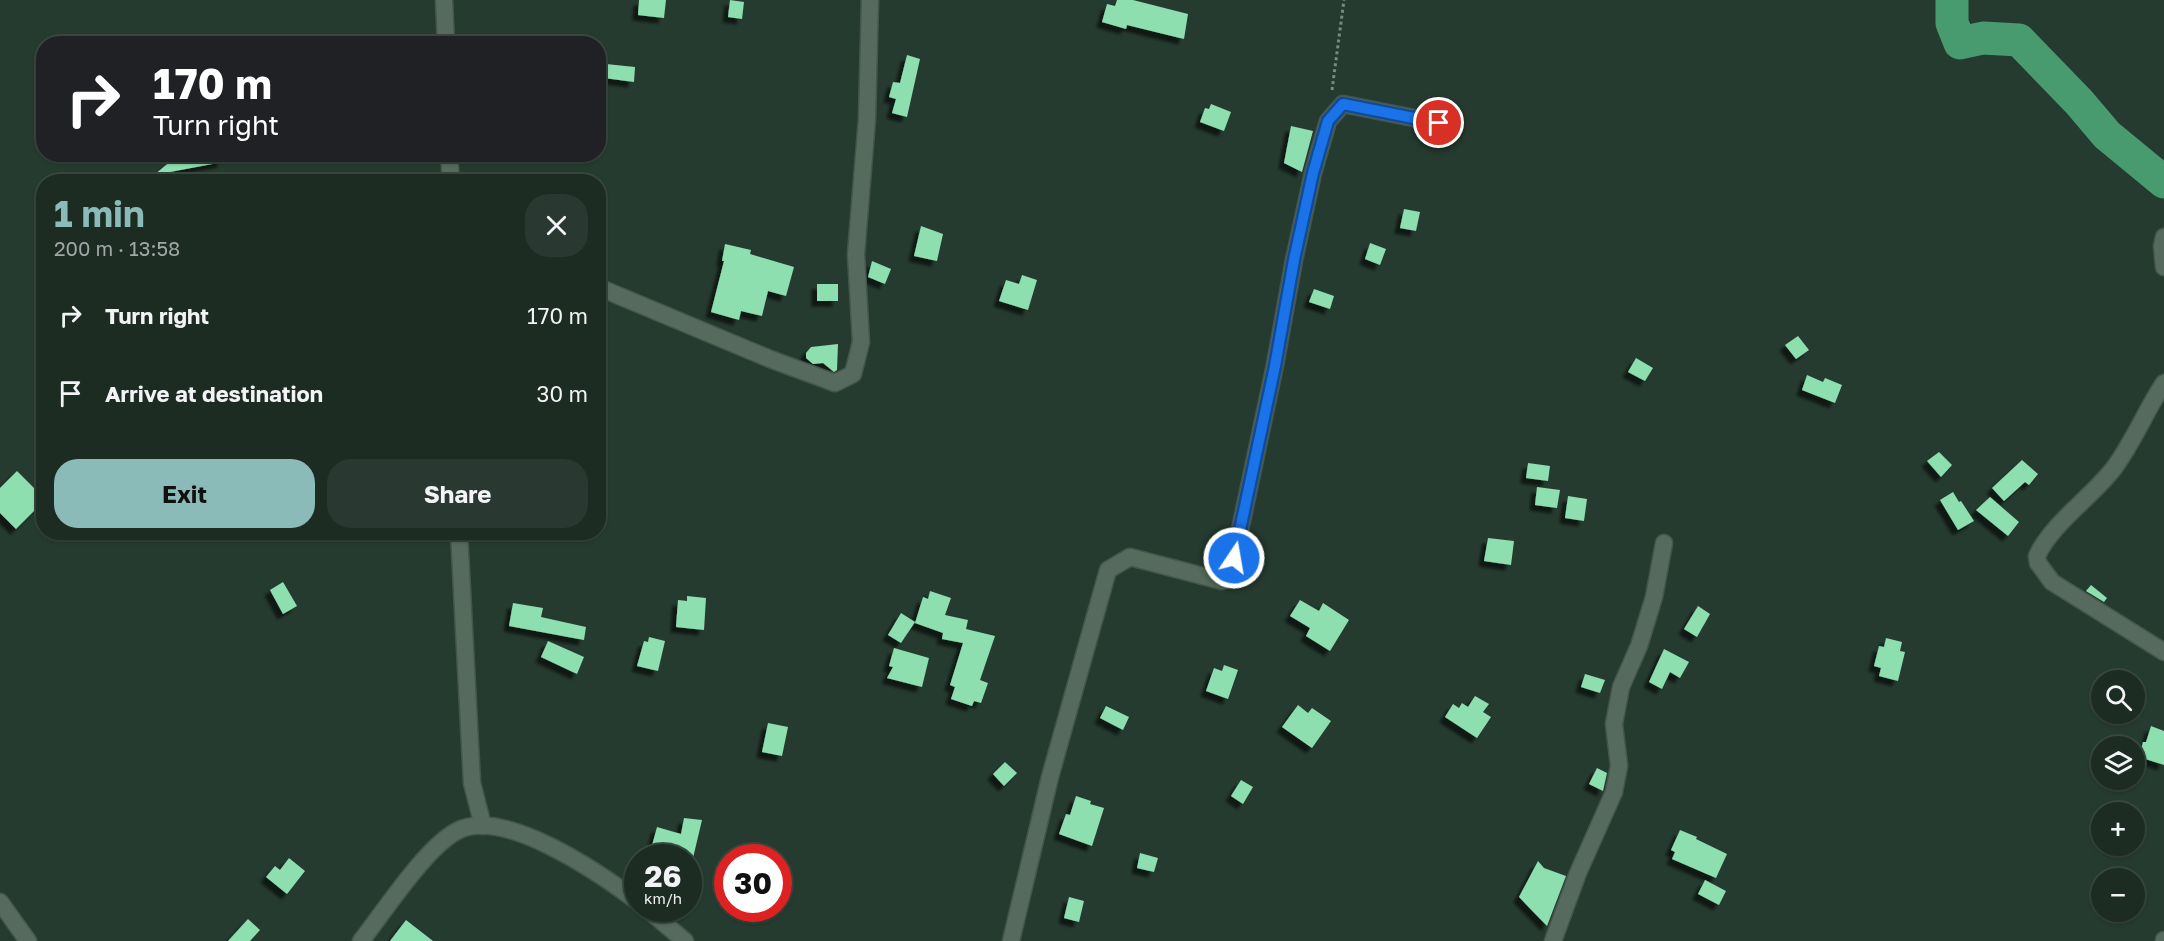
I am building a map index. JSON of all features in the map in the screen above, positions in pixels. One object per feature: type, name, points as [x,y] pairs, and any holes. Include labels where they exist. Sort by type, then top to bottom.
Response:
[{"type":"street","points":[[444,0],[446,36]]},
{"type":"street","points":[[606,290],[835,383],[853,374],[861,342],[856,254],[867,119],[870,0]]},
{"type":"street","points":[[1011,941],[1050,777],[1108,570],[1130,557],[1222,581],[1234,558],[1275,366],[1308,195],[1328,121],[1343,104],[1439,123]]},
{"type":"street","points":[[2164,237],[2162,246],[2164,267]]},
{"type":"street","points":[[2164,383],[2124,454],[2095,489],[2059,526],[2037,555],[2038,563],[2052,582],[2164,652]]},
{"type":"street","points":[[459,540],[472,783],[483,826]]},
{"type":"street","points":[[1553,941],[1578,873],[1614,792],[1619,766],[1614,724],[1621,687],[1639,646],[1654,597],[1664,543]]},
{"type":"street","points":[[361,941],[439,844],[457,831],[483,826],[515,833],[565,854],[624,892]]},
{"type":"street","points":[[0,902],[28,941]]},
{"type":"street","points":[[662,922],[685,941]]},
{"type":"path","points":[[1328,121],[1344,0]]},
{"type":"building","points":[[639,0],[666,0],[664,18],[638,15]]},
{"type":"building","points":[[730,0],[744,2],[742,19],[728,17]]},
{"type":"building","points":[[1117,0],[1133,0],[1188,14],[1184,39],[1127,25],[1126,29],[1102,22],[1107,4],[1115,6]]},
{"type":"building","points":[[907,55],[920,59],[907,117],[892,113],[896,99],[889,97],[893,82],[900,83]]},
{"type":"building","points":[[606,64],[635,67],[634,82],[606,78]]},
{"type":"building","points":[[1211,104],[1231,112],[1224,131],[1200,122],[1205,108],[1209,109]]},
{"type":"building","points":[[1291,126],[1313,131],[1302,172],[1284,163]]},
{"type":"building","points":[[170,162],[223,162],[159,174],[155,174]]},
{"type":"building","points":[[1404,209],[1420,212],[1416,231],[1400,228]]},
{"type":"building","points":[[921,226],[943,234],[937,261],[914,256]]},
{"type":"building","points":[[1370,243],[1386,249],[1380,265],[1365,259]]},
{"type":"building","points":[[725,244],[751,250],[750,254],[794,267],[786,296],[768,291],[762,316],[741,311],[739,320],[711,312],[724,261],[722,261]]},
{"type":"building","points":[[872,261],[891,269],[885,284],[868,277]]},
{"type":"building","points":[[1022,275],[1037,280],[1028,310],[999,301],[1006,280],[1019,284]]},
{"type":"building","points":[[817,284],[838,284],[838,301],[817,301]]},
{"type":"building","points":[[1314,289],[1334,296],[1330,309],[1309,302]]},
{"type":"building","points":[[1798,336],[1809,350],[1796,359],[1785,345]]},
{"type":"building","points":[[838,344],[837,370],[834,372],[823,363],[813,364],[806,358],[806,353],[811,347]]},
{"type":"building","points":[[1636,358],[1653,368],[1645,381],[1628,372]]},
{"type":"building","points":[[1807,375],[1823,382],[1825,378],[1842,385],[1835,403],[1802,390]]},
{"type":"building","points":[[1939,452],[1952,465],[1941,477],[1927,461]]},
{"type":"building","points":[[2022,460],[2038,474],[2029,485],[2025,482],[2004,501],[1992,488]]},
{"type":"building","points":[[1528,463],[1550,466],[1548,481],[1526,478]]},
{"type":"building","points":[[17,471],[36,490],[36,509],[16,529],[0,513],[0,488]]},
{"type":"building","points":[[1537,487],[1560,490],[1557,508],[1535,505]]},
{"type":"building","points":[[1953,492],[1974,521],[1958,530],[1940,500]]},
{"type":"building","points":[[1568,496],[1587,499],[1584,521],[1565,518]]},
{"type":"building","points":[[1990,497],[2019,522],[2008,536],[1976,510]]},
{"type":"building","points":[[1488,538],[1514,541],[1511,565],[1484,561]]},
{"type":"building","points":[[283,582],[297,606],[283,614],[270,590]]},
{"type":"building","points":[[2091,585],[2107,598],[2104,602],[2086,591]]},
{"type":"building","points":[[930,591],[951,598],[945,615],[968,620],[966,629],[995,636],[980,680],[988,683],[981,703],[974,701],[972,706],[951,699],[955,687],[950,685],[963,643],[942,639],[943,633],[915,623],[923,597],[928,599]]},
{"type":"building","points":[[687,596],[706,598],[704,630],[676,627],[678,600],[687,601]]},
{"type":"building","points":[[1300,600],[1319,611],[1323,603],[1349,620],[1330,651],[1306,636],[1310,628],[1290,616]]},
{"type":"building","points":[[513,603],[543,608],[541,617],[586,627],[584,640],[509,626]]},
{"type":"building","points":[[1698,606],[1710,614],[1697,637],[1684,629]]},
{"type":"building","points":[[901,613],[915,622],[901,643],[888,635]]},
{"type":"building","points":[[649,637],[665,641],[658,671],[637,666],[644,641],[648,642]]},
{"type":"building","points":[[1886,638],[1902,642],[1900,651],[1905,652],[1898,681],[1879,676],[1881,668],[1874,666],[1879,646],[1884,647]]},
{"type":"building","points":[[548,641],[584,657],[577,674],[541,657]]},
{"type":"building","points":[[894,648],[929,658],[922,687],[887,678],[893,667],[889,666]]},
{"type":"building","points":[[1664,649],[1689,662],[1680,678],[1670,672],[1662,689],[1649,682]]},
{"type":"building","points":[[1224,665],[1238,670],[1228,699],[1206,691],[1214,668],[1222,671]]},
{"type":"building","points":[[1585,674],[1605,680],[1600,693],[1581,687]]},
{"type":"building","points":[[1475,696],[1489,704],[1483,712],[1491,717],[1477,738],[1445,717],[1453,704],[1459,708],[1462,703],[1468,707]]},
{"type":"building","points":[[1298,705],[1308,713],[1312,708],[1331,721],[1312,748],[1282,727]]},
{"type":"building","points":[[1106,706],[1129,717],[1123,730],[1100,718]]},
{"type":"building","points":[[768,723],[788,727],[782,756],[762,752]]},
{"type":"building","points":[[2151,726],[2164,731],[2164,765],[2145,759],[2146,742]]},
{"type":"building","points":[[1005,762],[1017,773],[1004,786],[993,774]]},
{"type":"building","points":[[1597,768],[1607,773],[1603,791],[1589,784]]},
{"type":"building","points":[[1241,780],[1253,787],[1243,804],[1231,796]]},
{"type":"building","points":[[1076,796],[1091,801],[1090,804],[1104,808],[1092,846],[1059,834],[1066,814],[1070,815]]},
{"type":"building","points":[[684,818],[702,820],[696,844],[652,844],[657,827],[681,834]]},
{"type":"building","points":[[1680,830],[1727,854],[1716,878],[1672,859],[1675,852],[1671,850]]},
{"type":"building","points":[[1140,853],[1158,858],[1154,872],[1137,868]]},
{"type":"building","points":[[289,858],[305,871],[287,894],[266,877],[275,866],[280,870]]},
{"type":"building","points":[[1538,861],[1544,868],[1566,876],[1547,926],[1519,897]]},
{"type":"building","points":[[1705,880],[1726,891],[1719,905],[1698,894]]},
{"type":"building","points":[[1069,897],[1084,901],[1079,922],[1064,918]]},
{"type":"building","points":[[248,919],[260,930],[250,941],[228,941]]},
{"type":"building","points":[[406,920],[433,941],[390,941]]},
{"type":"waterway","points":[[1952,0],[1952,23],[1960,43],[1983,38],[2019,40],[2079,102],[2107,135],[2164,182]]},
{"type":"route","points":[[1234,558],[1275,366],[1294,260],[1313,173],[1328,121],[1343,104],[1439,123]]}]
